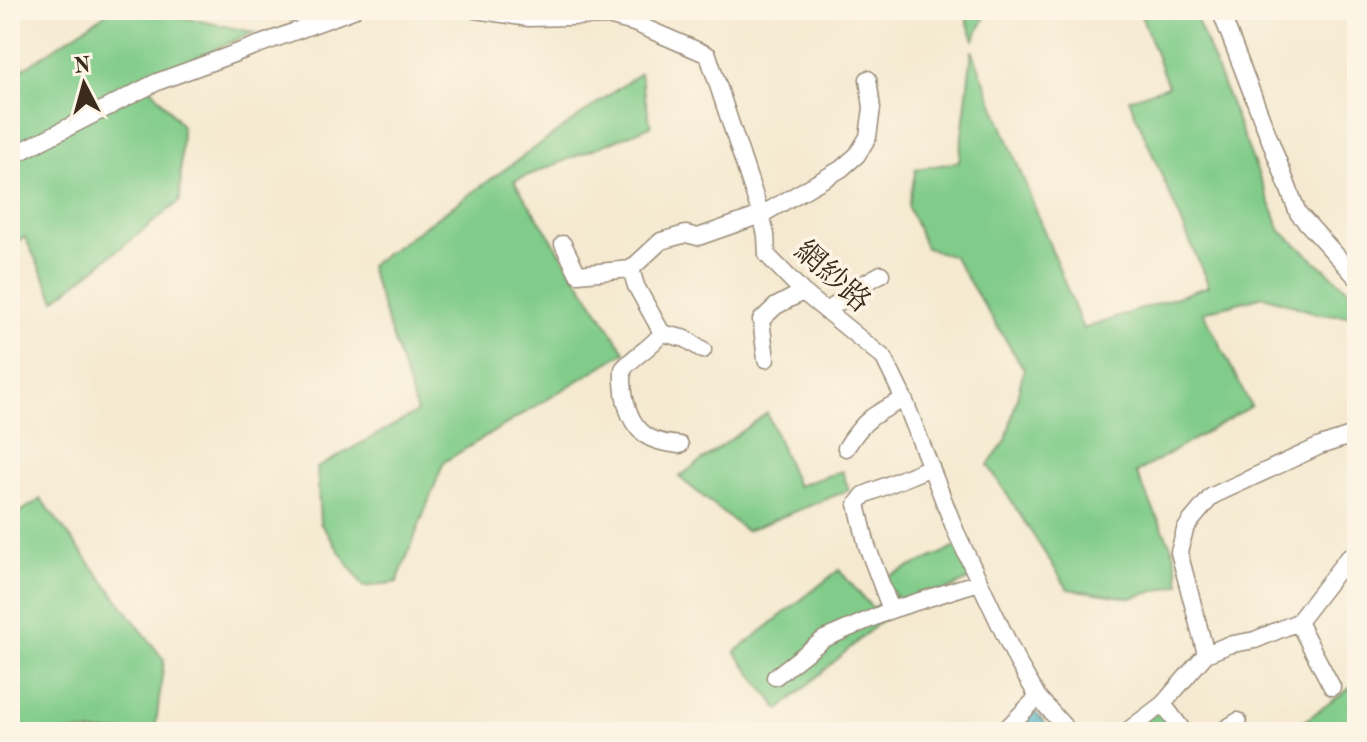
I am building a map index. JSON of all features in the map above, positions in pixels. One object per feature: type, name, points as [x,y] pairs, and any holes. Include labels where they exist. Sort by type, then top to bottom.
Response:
[{"type":"street","points":[[10,157],[157,82],[353,10]]},
{"type":"street","name":"網紗路","points":[[475,10],[529,18],[608,16],[634,23],[708,55],[761,215],[767,255],[803,292],[884,358],[904,399],[979,582],[1038,697],[1069,732]]},
{"type":"street","points":[[1220,10],[1298,213],[1357,278]]},
{"type":"street","points":[[563,244],[578,274],[631,269],[661,241],[686,234],[698,237],[761,215],[841,169],[857,155],[868,137],[872,108],[868,79]]},
{"type":"street","points":[[631,269],[636,286],[662,333],[686,339],[703,350]]},
{"type":"street","points":[[828,311],[856,288],[881,274]]},
{"type":"street","points":[[766,359],[761,320],[776,306],[803,292]]},
{"type":"street","points":[[662,333],[654,345],[636,355],[623,369],[624,393],[630,418],[651,439],[680,445]]},
{"type":"street","points":[[846,448],[860,426],[904,399]]},
{"type":"street","points":[[1206,654],[1179,552],[1190,522],[1212,496],[1320,446],[1357,434]]},
{"type":"street","points":[[891,610],[867,546],[857,504],[864,495],[931,467]]},
{"type":"street","points":[[1126,732],[1163,704],[1206,654],[1228,645],[1255,640],[1298,622],[1346,560],[1357,551]]},
{"type":"street","points":[[775,677],[824,639],[891,610],[979,582]]},
{"type":"street","points":[[1298,622],[1332,687]]},
{"type":"street","points":[[1003,732],[1038,697]]},
{"type":"street","points":[[1163,704],[1184,732]]},
{"type":"street","points":[[1220,732],[1238,721]]},
{"type":"green space","points":[[111,10],[147,10],[254,32],[145,80],[182,126],[180,201],[55,300],[25,237],[10,245],[10,29],[23,69]]},
{"type":"green space","points":[[963,10],[988,10],[974,40]]},
{"type":"green space","points":[[1139,10],[1193,10],[1281,231],[1357,297],[1357,316],[1319,314],[1264,296],[1203,312],[1251,406],[1136,473],[1174,552],[1180,584],[1131,598],[1068,589],[988,465],[1006,441],[1024,369],[953,256],[926,248],[908,207],[916,169],[959,162],[972,50],[1083,329],[1209,286],[1129,99],[1168,86]]},
{"type":"green space","points":[[640,73],[651,126],[514,181],[625,352],[444,462],[397,582],[364,587],[320,523],[317,468],[417,412],[369,266]]},
{"type":"green space","points":[[767,413],[797,486],[842,471],[849,490],[746,531],[679,477]]},
{"type":"green space","points":[[41,499],[164,660],[155,732],[10,732],[10,518]]},
{"type":"green space","points":[[961,545],[973,578],[883,619],[779,710],[735,652],[839,570],[872,608],[896,596],[882,579]]},
{"type":"green space","points":[[1357,683],[1357,732],[1302,732],[1299,725]]},
{"type":"green space","points":[[1162,697],[1179,732],[1112,732]]},
{"type":"water","points":[[1034,710],[1052,732],[1008,732]]}]
